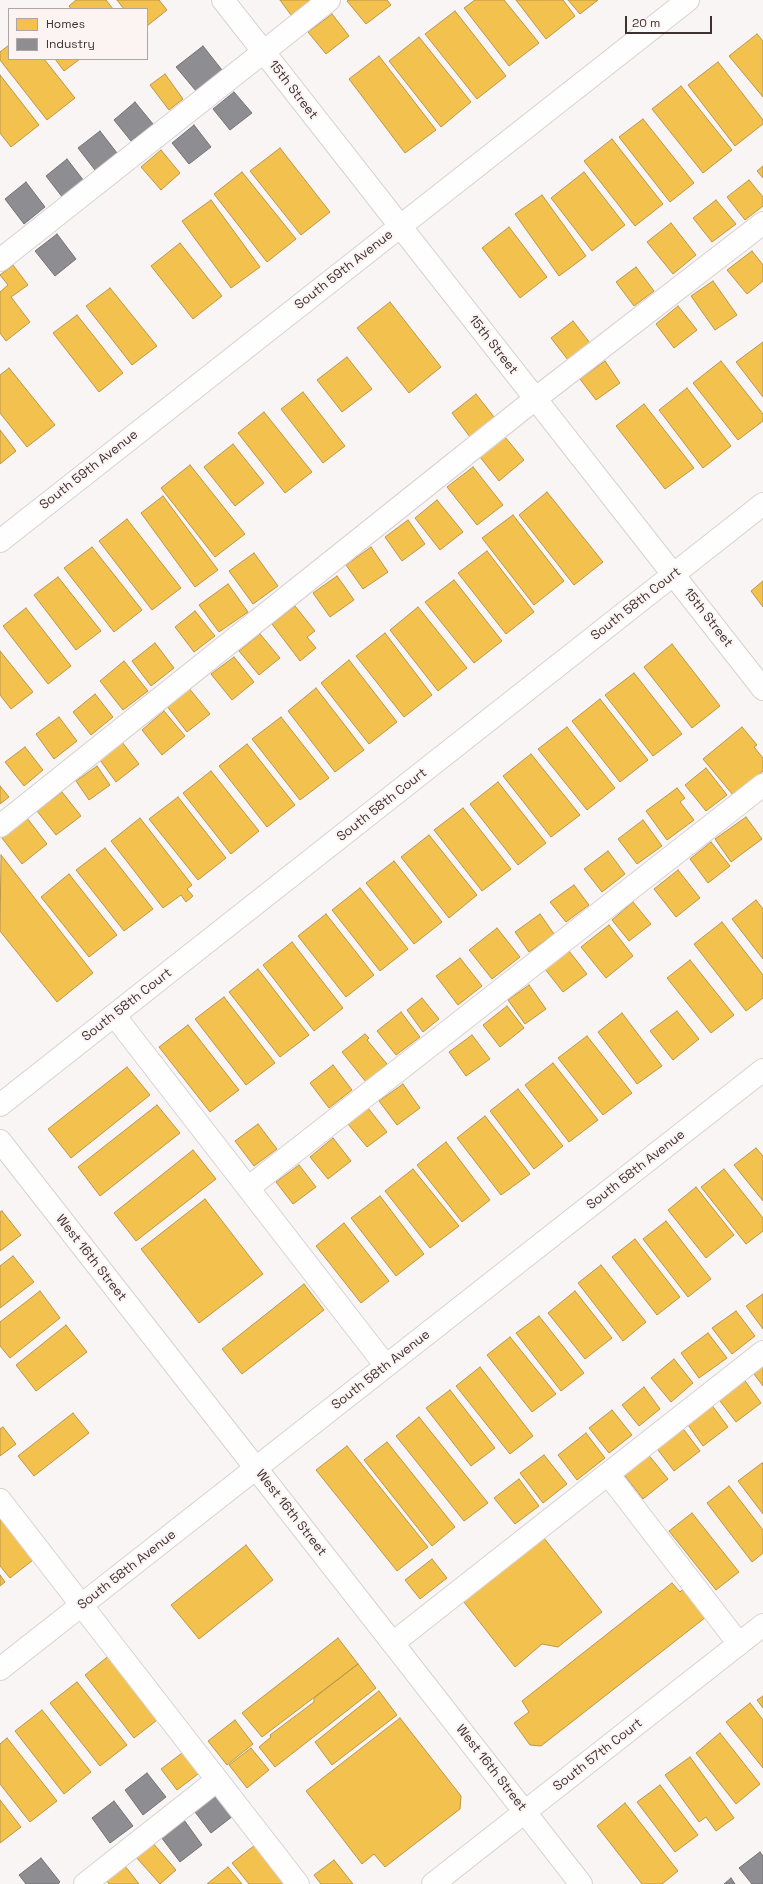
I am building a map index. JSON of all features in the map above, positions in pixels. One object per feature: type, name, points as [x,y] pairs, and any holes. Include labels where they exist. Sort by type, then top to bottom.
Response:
[{"type":"street","name":"15th Street","points":[[223,0],[763,689]]},
{"type":"street","points":[[0,260],[329,0]]},
{"type":"street","name":"South 59th Avenue","points":[[0,541],[688,0]]},
{"type":"street","points":[[0,826],[535,399],[763,223]]},
{"type":"street","name":"South 58th Court","points":[[0,1105],[763,504]]},
{"type":"street","points":[[248,1188],[763,785]]},
{"type":"street","points":[[114,1015],[386,1366]]},
{"type":"street","name":"South 58th Avenue","points":[[0,1669],[763,1070]]},
{"type":"street","name":"West 16th Street","points":[[0,1141],[581,1884]]},
{"type":"street","points":[[393,1643],[763,1352]]},
{"type":"street","points":[[608,1474],[739,1644]]},
{"type":"street","points":[[0,1500],[298,1884]]},
{"type":"street","name":"South 57th Court","points":[[433,1884],[763,1625]]},
{"type":"street","points":[[85,1884],[217,1780]]},
{"type":"building: Homes","points":[[76,0],[106,0],[112,8],[70,8],[69,6]]},
{"type":"building: Homes","points":[[117,0],[159,0],[167,10],[148,25],[148,8],[123,8]]},
{"type":"building: Homes","points":[[280,0],[311,0],[291,15]]},
{"type":"building: Homes","points":[[387,0],[391,5],[366,24],[347,1]]},
{"type":"building: Homes","points":[[475,0],[504,0],[539,43],[509,66],[464,8]]},
{"type":"building: Homes","points":[[516,0],[563,0],[575,16],[546,39]]},
{"type":"building: Homes","points":[[568,0],[598,0],[580,14]]},
{"type":"building: Homes","points":[[455,11],[506,76],[477,99],[425,34]]},
{"type":"building: Homes","points":[[332,14],[349,36],[326,54],[308,32]]},
{"type":"building: Homes","points":[[757,34],[763,41],[763,97],[729,56]]},
{"type":"building: Homes","points":[[419,37],[471,102],[441,127],[389,61]]},
{"type":"building: Homes","points":[[8,46],[8,60],[45,60],[75,98],[47,120],[0,60],[0,52]]},
{"type":"building: Homes","points":[[379,56],[436,130],[405,153],[349,79]]},
{"type":"building: Homes","points":[[56,60],[79,60],[64,71]]},
{"type":"building: Homes","points":[[718,62],[763,120],[763,124],[735,146],[688,85]]},
{"type":"building: Homes","points":[[165,74],[183,99],[169,110],[150,85]]},
{"type":"building: Homes","points":[[0,75],[39,125],[11,147],[0,133]]},
{"type":"building: Homes","points":[[681,86],[732,150],[703,173],[652,109]]},
{"type":"building: Homes","points":[[643,119],[694,183],[670,202],[619,137]]},
{"type":"building: Homes","points":[[612,139],[663,204],[635,226],[584,161]]},
{"type":"building: Homes","points":[[280,148],[330,212],[301,235],[250,171]]},
{"type":"building: Homes","points":[[161,150],[180,173],[161,190],[141,167]]},
{"type":"building: Homes","points":[[763,166],[763,178],[757,171]]},
{"type":"building: Homes","points":[[242,172],[296,239],[267,262],[214,194]]},
{"type":"building: Homes","points":[[584,172],[625,225],[592,251],[551,198]]},
{"type":"building: Homes","points":[[749,180],[763,197],[763,206],[745,220],[727,197]]},
{"type":"building: Homes","points":[[542,195],[586,256],[559,276],[515,214]]},
{"type":"building: Homes","points":[[211,200],[260,267],[231,288],[182,221]]},
{"type":"building: Homes","points":[[716,200],[736,224],[712,242],[693,218]]},
{"type":"building: Homes","points":[[671,223],[696,255],[673,274],[647,242]]},
{"type":"building: Homes","points":[[509,227],[547,277],[520,298],[482,248]]},
{"type":"building: Homes","points":[[180,243],[222,296],[193,319],[151,266]]},
{"type":"building: Homes","points":[[752,251],[763,265],[763,281],[747,294],[727,270]]},
{"type":"building: Homes","points":[[13,265],[28,285],[11,297],[30,322],[6,341],[0,333],[0,292],[8,285],[0,275]]},
{"type":"building: Homes","points":[[636,267],[654,291],[634,306],[616,282]]},
{"type":"building: Homes","points":[[713,281],[737,315],[715,330],[691,296]]},
{"type":"building: Homes","points":[[110,288],[157,346],[132,365],[86,306]]},
{"type":"building: Homes","points":[[390,302],[441,367],[409,393],[357,328]]},
{"type":"building: Homes","points":[[678,306],[697,330],[674,348],[656,324]]},
{"type":"building: Homes","points":[[77,315],[123,373],[99,392],[53,333]]},
{"type":"building: Homes","points":[[573,321],[590,343],[568,360],[551,338]]},
{"type":"building: Homes","points":[[763,342],[763,397],[736,362]]},
{"type":"building: Homes","points":[[347,357],[372,389],[342,412],[317,380]]},
{"type":"building: Homes","points":[[605,361],[620,383],[596,400],[580,379]]},
{"type":"building: Homes","points":[[721,361],[763,414],[763,421],[738,440],[693,383]]},
{"type":"building: Homes","points":[[9,368],[55,425],[27,447],[0,413],[0,375]]},
{"type":"building: Homes","points":[[687,388],[731,446],[703,468],[659,410]]},
{"type":"building: Homes","points":[[303,392],[345,446],[323,463],[281,409]]},
{"type":"building: Homes","points":[[476,394],[494,417],[470,437],[452,413]]},
{"type":"building: Homes","points":[[644,404],[694,468],[665,489],[616,426]]},
{"type":"building: Homes","points":[[264,412],[312,472],[285,493],[238,433]]},
{"type":"building: Homes","points":[[0,430],[16,451],[0,464]]},
{"type":"building: Homes","points":[[505,437],[524,460],[499,481],[480,457]]},
{"type":"building: Homes","points":[[233,444],[264,483],[235,506],[204,467]]},
{"type":"building: Homes","points":[[190,465],[245,534],[215,557],[161,488]]},
{"type":"building: Homes","points":[[473,467],[503,505],[477,525],[447,487]]},
{"type":"building: Homes","points":[[547,492],[603,562],[574,585],[519,515]]},
{"type":"building: Homes","points":[[163,496],[218,570],[195,587],[141,513]]},
{"type":"building: Homes","points":[[437,500],[463,532],[440,550],[415,518]]},
{"type":"building: Homes","points":[[513,515],[564,581],[534,605],[482,538]]},
{"type":"building: Homes","points":[[127,519],[181,588],[152,610],[99,541]]},
{"type":"building: Homes","points":[[408,520],[425,544],[402,561],[385,537]]},
{"type":"building: Homes","points":[[92,547],[142,610],[114,632],[64,568]]},
{"type":"building: Homes","points":[[371,547],[388,572],[363,589],[346,565]]},
{"type":"building: Homes","points":[[487,551],[534,612],[506,634],[458,573]]},
{"type":"building: Homes","points":[[254,553],[278,586],[253,604],[229,571]]},
{"type":"building: Homes","points":[[337,576],[354,600],[330,617],[313,593]]},
{"type":"building: Homes","points":[[58,577],[101,631],[76,650],[34,595]]},
{"type":"building: Homes","points":[[454,580],[502,641],[474,663],[425,602]]},
{"type":"building: Homes","points":[[763,581],[763,607],[751,591]]},
{"type":"building: Homes","points":[[228,584],[248,612],[219,632],[199,605]]},
{"type":"building: Homes","points":[[295,606],[315,631],[307,637],[316,648],[300,661],[272,624]]},
{"type":"building: Homes","points":[[418,607],[467,668],[438,691],[390,630]]},
{"type":"building: Homes","points":[[26,608],[71,666],[48,684],[3,626]]},
{"type":"building: Homes","points":[[195,611],[215,636],[194,652],[175,627]]},
{"type":"building: Homes","points":[[385,633],[432,695],[404,717],[356,656]]},
{"type":"building: Homes","points":[[260,634],[280,658],[259,675],[239,651]]},
{"type":"building: Homes","points":[[155,643],[174,668],[151,686],[132,661]]},
{"type":"building: Homes","points":[[672,644],[720,706],[692,728],[644,667]]},
{"type":"building: Homes","points":[[0,651],[33,692],[11,709],[0,695]]},
{"type":"building: Homes","points":[[234,657],[254,682],[232,700],[211,674]]},
{"type":"building: Homes","points":[[349,660],[397,722],[369,744],[321,683]]},
{"type":"building: Homes","points":[[124,661],[148,691],[123,710],[100,681]]},
{"type":"building: Homes","points":[[634,673],[682,734],[653,756],[605,695]]},
{"type":"building: Homes","points":[[188,687],[210,714],[187,732],[166,705]]},
{"type":"building: Homes","points":[[316,688],[364,750],[335,772],[288,711]]},
{"type":"building: Homes","points":[[95,694],[113,717],[91,735],[73,712]]},
{"type":"building: Homes","points":[[600,699],[648,760],[620,782],[572,721]]},
{"type":"building: Homes","points":[[164,711],[185,736],[162,755],[142,730]]},
{"type":"building: Homes","points":[[59,717],[77,741],[54,759],[36,734]]},
{"type":"building: Homes","points":[[281,717],[329,778],[300,800],[252,739]]},
{"type":"building: Homes","points":[[567,727],[615,788],[587,810],[538,749]]},
{"type":"building: Homes","points":[[742,727],[757,745],[754,747],[763,758],[763,771],[733,795],[703,759]]},
{"type":"building: Homes","points":[[122,742],[139,764],[116,782],[100,760]]},
{"type":"building: Homes","points":[[247,744],[295,805],[267,827],[219,766]]},
{"type":"building: Homes","points":[[25,747],[43,770],[24,786],[5,762]]},
{"type":"building: Homes","points":[[531,754],[580,815],[551,837],[503,776]]},
{"type":"building: Homes","points":[[97,766],[110,785],[89,800],[76,781]]},
{"type":"building: Homes","points":[[706,768],[727,795],[706,811],[685,785]]},
{"type":"building: Homes","points":[[211,771],[259,831],[231,854],[183,793]]},
{"type":"building: Homes","points":[[498,782],[546,843],[518,865],[470,804]]},
{"type":"building: Homes","points":[[0,786],[9,797],[0,804]]},
{"type":"building: Homes","points":[[677,788],[685,798],[680,802],[694,820],[667,840],[646,811]]},
{"type":"building: Homes","points":[[62,792],[81,816],[56,835],[37,811]]},
{"type":"building: Homes","points":[[178,797],[226,858],[198,880],[149,819]]},
{"type":"building: Homes","points":[[463,808],[511,869],[482,891],[434,830]]},
{"type":"building: Homes","points":[[746,817],[762,839],[731,862],[715,839]]},
{"type":"building: Homes","points":[[27,818],[47,844],[22,864],[2,838]]},
{"type":"building: Homes","points":[[140,818],[192,885],[187,889],[193,896],[186,902],[181,895],[163,908],[111,841]]},
{"type":"building: Homes","points":[[643,820],[662,846],[637,864],[618,839]]},
{"type":"building: Homes","points":[[429,835],[477,895],[449,918],[401,857]]},
{"type":"building: Homes","points":[[711,842],[730,866],[708,883],[690,859]]},
{"type":"building: Homes","points":[[105,848],[153,909],[124,931],[76,870]]},
{"type":"building: Homes","points":[[608,851],[625,874],[602,892],[584,869]]},
{"type":"building: Homes","points":[[1,855],[93,973],[57,1002],[0,931]]},
{"type":"building: Homes","points":[[394,861],[442,922],[414,944],[366,883]]},
{"type":"building: Homes","points":[[678,870],[700,898],[676,917],[654,889]]},
{"type":"building: Homes","points":[[69,874],[117,935],[89,957],[41,897]]},
{"type":"building: Homes","points":[[574,885],[589,905],[566,922],[550,902]]},
{"type":"building: Homes","points":[[360,888],[408,949],[380,971],[332,910]]},
{"type":"building: Homes","points":[[756,900],[763,909],[763,959],[732,919]]},
{"type":"building: Homes","points":[[633,902],[651,924],[629,941],[612,920]]},
{"type":"building: Homes","points":[[326,914],[374,975],[346,997],[298,936]]},
{"type":"building: Homes","points":[[540,914],[554,934],[529,952],[515,932]]},
{"type":"building: Homes","points":[[722,922],[763,975],[763,998],[746,1011],[694,944]]},
{"type":"building: Homes","points":[[609,925],[633,956],[606,978],[581,947]]},
{"type":"building: Homes","points":[[497,928],[520,957],[492,979],[469,950]]},
{"type":"building: Homes","points":[[292,942],[343,1008],[314,1031],[263,965]]},
{"type":"building: Homes","points":[[569,951],[587,974],[563,992],[545,969]]},
{"type":"building: Homes","points":[[460,958],[482,986],[458,1005],[436,976]]},
{"type":"building: Homes","points":[[690,960],[734,1015],[711,1033],[667,978]]},
{"type":"building: Homes","points":[[258,969],[309,1035],[280,1057],[229,992]]},
{"type":"building: Homes","points":[[529,985],[546,1009],[525,1024],[508,1000]]},
{"type":"building: Homes","points":[[224,997],[275,1063],[246,1085],[195,1019]]},
{"type":"building: Homes","points":[[422,998],[439,1019],[423,1032],[407,1010]]},
{"type":"building: Homes","points":[[507,1006],[524,1028],[500,1047],[483,1025]]},
{"type":"building: Homes","points":[[677,1011],[699,1039],[673,1060],[650,1031]]},
{"type":"building: Homes","points":[[401,1012],[420,1037],[396,1055],[377,1031]]},
{"type":"building: Homes","points":[[622,1013],[662,1066],[637,1084],[598,1032]]},
{"type":"building: Homes","points":[[188,1025],[239,1090],[210,1112],[159,1047]]},
{"type":"building: Homes","points":[[365,1034],[369,1038],[367,1040],[387,1064],[366,1082],[342,1052]]},
{"type":"building: Homes","points":[[472,1035],[490,1059],[466,1076],[449,1052]]},
{"type":"building: Homes","points":[[587,1036],[632,1093],[603,1115],[558,1058]]},
{"type":"building: Homes","points":[[553,1063],[598,1120],[569,1142],[525,1085]]},
{"type":"building: Homes","points":[[333,1065],[352,1090],[329,1108],[310,1083]]},
{"type":"building: Homes","points":[[127,1067],[150,1095],[71,1158],[48,1129]]},
{"type":"building: Homes","points":[[403,1084],[420,1108],[397,1125],[379,1101]]},
{"type":"building: Homes","points":[[518,1089],[563,1146],[534,1169],[490,1111]]},
{"type":"building: Homes","points":[[157,1105],[180,1133],[100,1196],[78,1167]]},
{"type":"building: Homes","points":[[368,1108],[387,1132],[367,1147],[348,1124]]},
{"type":"building: Homes","points":[[485,1116],[530,1174],[501,1195],[457,1138]]},
{"type":"building: Homes","points":[[258,1124],[277,1149],[254,1166],[235,1141]]},
{"type":"building: Homes","points":[[333,1138],[351,1161],[328,1179],[310,1157]]},
{"type":"building: Homes","points":[[446,1142],[490,1200],[462,1222],[417,1165]]},
{"type":"building: Homes","points":[[756,1148],[763,1156],[763,1201],[734,1165]]},
{"type":"building: Homes","points":[[193,1150],[216,1179],[136,1241],[114,1213]]},
{"type":"building: Homes","points":[[299,1165],[316,1187],[293,1204],[276,1182]]},
{"type":"building: Homes","points":[[413,1169],[459,1226],[430,1248],[385,1191]]},
{"type":"building: Homes","points":[[724,1169],[763,1218],[763,1231],[746,1244],[701,1187]]},
{"type":"building: Homes","points":[[696,1187],[734,1235],[706,1258],[668,1210]]},
{"type":"building: Homes","points":[[380,1196],[424,1254],[396,1276],[351,1218]]},
{"type":"building: Homes","points":[[205,1199],[263,1274],[199,1323],[141,1249]]},
{"type":"building: Homes","points":[[2,1211],[21,1235],[0,1251],[0,1212]]},
{"type":"building: Homes","points":[[666,1221],[711,1279],[688,1297],[643,1239]]},
{"type":"building: Homes","points":[[344,1223],[389,1281],[361,1303],[316,1246]]},
{"type":"building: Homes","points":[[635,1239],[680,1297],[657,1315],[612,1257]]},
{"type":"building: Homes","points":[[13,1256],[34,1282],[0,1308],[0,1266]]},
{"type":"building: Homes","points":[[601,1265],[646,1322],[623,1341],[578,1283]]},
{"type":"building: Homes","points":[[304,1284],[324,1310],[242,1374],[222,1349]]},
{"type":"building: Homes","points":[[40,1291],[60,1318],[10,1358],[0,1346],[0,1322]]},
{"type":"building: Homes","points":[[575,1291],[612,1338],[585,1359],[548,1313]]},
{"type":"building: Homes","points":[[763,1294],[763,1329],[746,1306]]},
{"type":"building: Homes","points":[[736,1311],[755,1336],[732,1354],[712,1328]]},
{"type":"building: Homes","points":[[539,1316],[584,1373],[561,1391],[516,1333]]},
{"type":"building: Homes","points":[[66,1325],[87,1352],[36,1391],[16,1365]]},
{"type":"building: Homes","points":[[708,1333],[727,1358],[699,1378],[681,1353]]},
{"type":"building: Homes","points":[[510,1337],[556,1394],[532,1412],[487,1355]]},
{"type":"building: Homes","points":[[674,1359],[693,1383],[671,1402],[651,1378]]},
{"type":"building: Homes","points":[[763,1361],[763,1386],[751,1370]]},
{"type":"building: Homes","points":[[480,1367],[533,1436],[510,1454],[456,1386]]},
{"type":"building: Homes","points":[[743,1378],[761,1403],[736,1422],[717,1397]]},
{"type":"building: Homes","points":[[644,1387],[660,1409],[639,1426],[622,1405]]},
{"type":"building: Homes","points":[[450,1390],[495,1448],[471,1466],[426,1408]]},
{"type":"building: Homes","points":[[711,1404],[728,1427],[703,1446],[686,1422]]},
{"type":"building: Homes","points":[[612,1410],[632,1435],[609,1453],[589,1428]]},
{"type":"building: Homes","points":[[73,1413],[89,1433],[34,1476],[18,1456]]},
{"type":"building: Homes","points":[[419,1417],[488,1503],[464,1521],[396,1436]]},
{"type":"building: Homes","points":[[681,1426],[700,1451],[674,1471],[655,1446]]},
{"type":"building: Homes","points":[[3,1427],[16,1444],[0,1456],[0,1429]]},
{"type":"building: Homes","points":[[586,1433],[605,1458],[577,1480],[558,1455]]},
{"type":"building: Homes","points":[[387,1442],[455,1527],[432,1546],[364,1460]]},
{"type":"building: Homes","points":[[347,1446],[428,1547],[397,1571],[316,1470]]},
{"type":"building: Homes","points":[[647,1453],[668,1479],[643,1499],[622,1472]]},
{"type":"building: Homes","points":[[544,1455],[567,1484],[543,1503],[520,1473]]},
{"type":"building: Homes","points":[[762,1463],[763,1464],[763,1514],[738,1481]]},
{"type":"building: Homes","points":[[519,1479],[539,1506],[515,1524],[494,1498]]},
{"type":"building: Homes","points":[[729,1486],[763,1530],[763,1553],[752,1562],[707,1503]]},
{"type":"building: Homes","points":[[0,1511],[37,1557],[10,1578],[0,1566]]},
{"type":"building: Homes","points":[[692,1513],[739,1572],[716,1590],[669,1531]]},
{"type":"building: Homes","points":[[540,1533],[602,1612],[558,1647],[542,1644],[515,1667],[460,1597]]},
{"type":"building: Homes","points":[[246,1545],[273,1580],[199,1639],[171,1605]]},
{"type":"building: Homes","points":[[432,1559],[447,1578],[420,1599],[405,1580]]},
{"type":"building: Homes","points":[[0,1575],[5,1582],[0,1586]]},
{"type":"building: Homes","points":[[672,1583],[680,1592],[684,1588],[706,1617],[541,1746],[530,1745],[514,1723],[529,1712],[522,1701]]},
{"type":"building: Homes","points":[[338,1638],[358,1664],[262,1737],[242,1713]]},
{"type":"building: Homes","points":[[111,1654],[161,1717],[134,1738],[85,1675]]},
{"type":"building: Homes","points":[[358,1664],[376,1688],[275,1767],[259,1747],[271,1737],[270,1735],[314,1702],[314,1698]]},
{"type":"building: Homes","points":[[77,1682],[127,1745],[100,1766],[50,1703]]},
{"type":"building: Homes","points":[[379,1691],[397,1715],[332,1765],[315,1742]]},
{"type":"building: Homes","points":[[763,1696],[763,1708],[757,1700]]},
{"type":"building: Homes","points":[[750,1703],[763,1720],[763,1768],[726,1722]]},
{"type":"building: Homes","points":[[42,1710],[91,1772],[64,1794],[15,1731]]},
{"type":"building: Homes","points":[[400,1718],[461,1796],[460,1809],[385,1867],[374,1854],[362,1864],[306,1791]]},
{"type":"building: Homes","points":[[235,1720],[253,1744],[227,1765],[208,1741]]},
{"type":"building: Homes","points":[[720,1733],[760,1784],[736,1804],[696,1753]]},
{"type":"building: Homes","points":[[7,1738],[57,1801],[30,1822],[0,1784],[0,1744]]},
{"type":"building: Homes","points":[[251,1748],[269,1770],[247,1788],[229,1765]]},
{"type":"building: Homes","points":[[186,1750],[202,1771],[177,1790],[161,1769]]},
{"type":"building: Homes","points":[[690,1757],[734,1818],[716,1831],[706,1817],[699,1822],[665,1775]]},
{"type":"building: Homes","points":[[660,1785],[698,1835],[675,1852],[637,1802]]},
{"type":"building: Homes","points":[[0,1800],[21,1827],[0,1843]]},
{"type":"building: Homes","points":[[625,1803],[678,1871],[662,1884],[642,1884],[597,1826]]},
{"type":"building: Homes","points":[[152,1842],[176,1870],[160,1884],[136,1857]]},
{"type":"building: Homes","points":[[259,1842],[292,1884],[249,1884],[232,1863]]},
{"type":"building: Homes","points":[[334,1860],[353,1884],[321,1884],[314,1875]]},
{"type":"building: Homes","points":[[125,1866],[139,1884],[109,1884],[106,1880]]},
{"type":"building: Homes","points":[[228,1867],[242,1884],[207,1884]]},
{"type":"building: Industry","points":[[203,46],[222,70],[196,91],[176,67]]},
{"type":"building: Industry","points":[[234,92],[252,113],[230,130],[213,109]]},
{"type":"building: Industry","points":[[135,102],[153,124],[131,141],[114,120]]},
{"type":"building: Industry","points":[[194,125],[211,147],[189,164],[172,143]]},
{"type":"building: Industry","points":[[100,131],[117,153],[95,170],[78,148]]},
{"type":"building: Industry","points":[[67,159],[84,181],[63,198],[46,176]]},
{"type":"building: Industry","points":[[26,182],[45,207],[24,224],[5,199]]},
{"type":"building: Industry","points":[[57,234],[76,259],[55,276],[35,251]]},
{"type":"building: Industry","points":[[147,1773],[166,1797],[143,1815],[125,1790]]},
{"type":"building: Industry","points":[[215,1791],[233,1816],[211,1833],[192,1808]]},
{"type":"building: Industry","points":[[114,1801],[133,1826],[110,1843],[92,1818]]},
{"type":"building: Industry","points":[[184,1820],[202,1845],[180,1862],[161,1837]]},
{"type":"building: Industry","points":[[760,1852],[763,1856],[763,1884],[752,1884],[739,1868]]},
{"type":"building: Industry","points":[[41,1858],[60,1882],[58,1884],[26,1884],[19,1875]]},
{"type":"building: Industry","points":[[731,1878],[735,1884],[724,1884]]}]
